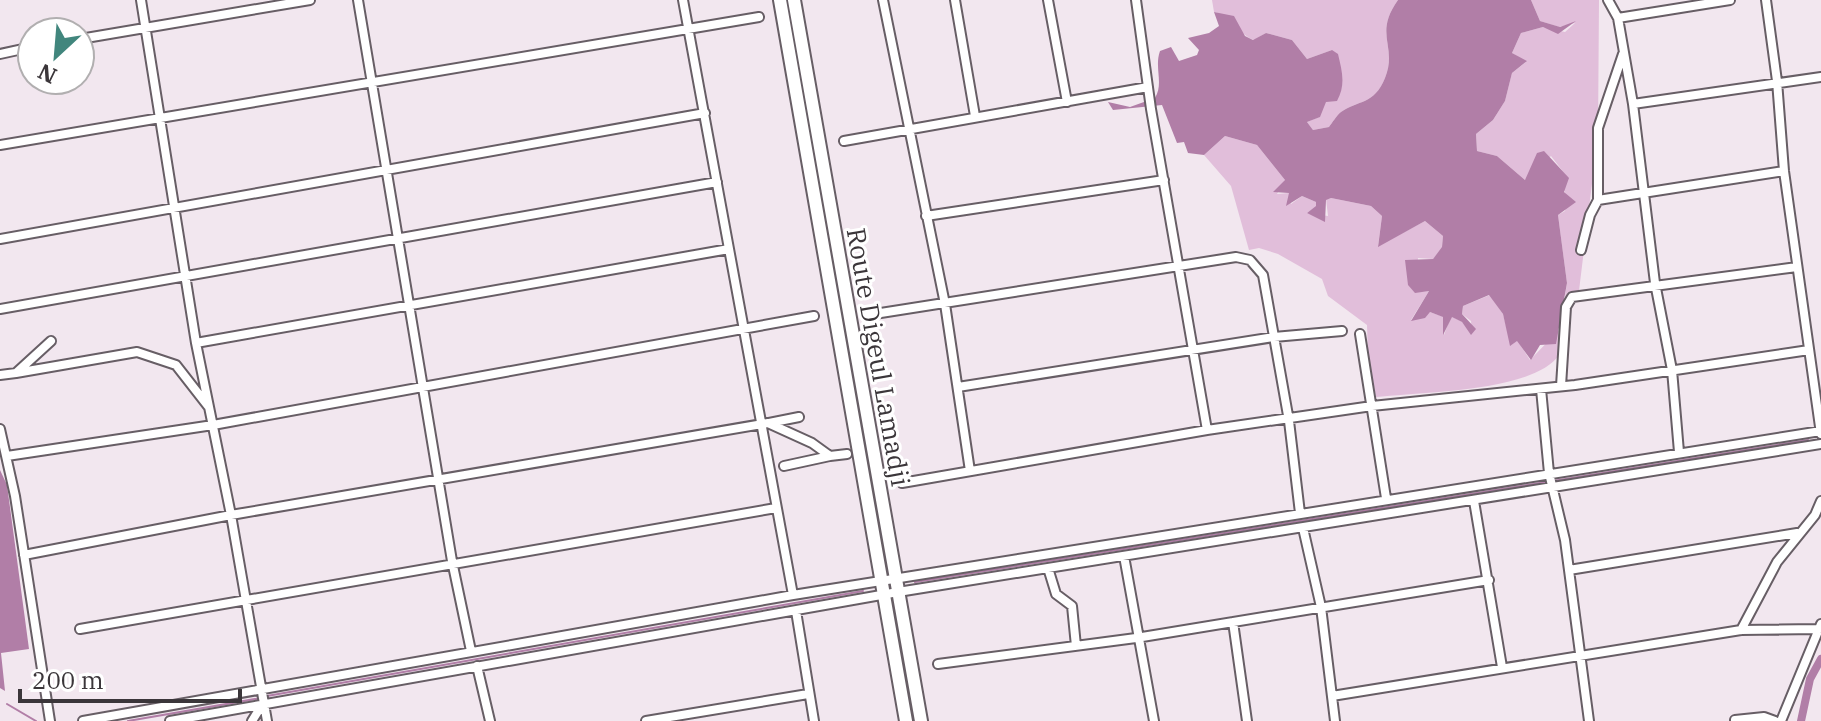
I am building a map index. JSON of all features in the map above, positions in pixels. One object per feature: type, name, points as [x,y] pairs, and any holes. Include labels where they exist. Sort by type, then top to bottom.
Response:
[{"type":"main road","points":[[780,0],[906,721]]},
{"type":"main road","name":"Route Digeul Lamadji","points":[[794,0],[921,721]]},
{"type":"street","points":[[141,0],[163,120],[196,343],[231,515],[267,721]]},
{"type":"street","points":[[96,36],[310,0]]},
{"type":"street","points":[[358,0],[441,479],[452,561],[471,651]]},
{"type":"street","points":[[683,0],[743,331],[765,424],[776,508],[793,595]]},
{"type":"street","points":[[883,0],[945,304],[970,471]]},
{"type":"street","points":[[955,0],[975,116]]},
{"type":"street","points":[[1048,0],[1067,102]]},
{"type":"street","points":[[1136,0],[1207,430]]},
{"type":"street","points":[[1608,0],[1618,18],[1633,104],[1655,283],[1672,370],[1679,452]]},
{"type":"street","points":[[1618,18],[1730,0]]},
{"type":"street","points":[[83,721],[477,666],[884,596],[897,585],[1386,498],[1821,432],[1784,171],[1777,81],[1766,0]]},
{"type":"street","points":[[0,145],[163,120],[374,81],[759,17]]},
{"type":"street","points":[[1581,250],[1590,215],[1598,200],[1598,128],[1624,52]]},
{"type":"street","points":[[1633,104],[1821,77]]},
{"type":"street","points":[[844,141],[1148,87]]},
{"type":"street","points":[[0,239],[705,113]]},
{"type":"street","points":[[1598,200],[1784,171]]},
{"type":"street","points":[[926,216],[1164,180]]},
{"type":"street","points":[[0,309],[717,182]]},
{"type":"street","points":[[196,343],[729,249]]},
{"type":"street","points":[[868,315],[1179,264],[1236,257],[1250,260],[1263,275],[1289,421],[1300,513]]},
{"type":"street","points":[[1561,386],[1566,307],[1572,297],[1655,283],[1797,267]]},
{"type":"street","points":[[7,456],[213,425],[814,316]]},
{"type":"street","points":[[958,387],[1274,337],[1342,331]]},
{"type":"street","points":[[1360,334],[1386,498]]},
{"type":"street","points":[[16,373],[51,341]]},
{"type":"street","points":[[902,483],[1207,430],[1289,421],[1372,406],[1541,389],[1809,350]]},
{"type":"street","points":[[0,375],[137,352],[176,365],[209,408]]},
{"type":"street","points":[[1541,389],[1549,474],[1569,570],[1589,721]]},
{"type":"street","points":[[24,555],[231,515],[799,417]]},
{"type":"street","points":[[765,424],[812,443],[830,456]]},
{"type":"street","points":[[0,429],[50,721]]},
{"type":"street","points":[[170,721],[262,697],[471,651],[793,595],[881,581],[897,585],[1048,568],[1821,444]]},
{"type":"street","points":[[784,466],[847,454]]},
{"type":"street","points":[[1474,501],[1502,667]]},
{"type":"street","points":[[1741,630],[1797,533],[1815,515],[1821,501]]},
{"type":"street","points":[[80,629],[452,561],[776,508]]},
{"type":"street","points":[[1303,528],[1321,607],[1335,721]]},
{"type":"street","points":[[1569,570],[1797,533]]},
{"type":"street","points":[[1124,556],[1136,638],[1154,721]]},
{"type":"street","points":[[1048,568],[1056,594],[1072,606],[1076,646]]},
{"type":"street","points":[[938,664],[1136,638],[1489,580]]},
{"type":"street","points":[[796,611],[814,721]]},
{"type":"street","points":[[1233,622],[1247,721]]},
{"type":"street","points":[[1332,696],[1741,630],[1820,626],[1781,721]]},
{"type":"street","points":[[477,666],[490,721]]},
{"type":"street","points":[[646,721],[808,694]]},
{"type":"street","points":[[252,721],[262,697]]},
{"type":"street","points":[[1735,720],[1764,717],[1775,721]]},
{"type":"shaded area","points":[[1212,0],[1398,0],[1387,22],[1389,57],[1381,87],[1371,97],[1341,112],[1329,127],[1313,130],[1307,122],[1319,117],[1332,50],[1307,59],[1292,40],[1266,33],[1254,40],[1214,12]]},
{"type":"shaded area","points":[[1398,0],[1531,0],[1540,21],[1560,27],[1576,21],[1558,34],[1543,27],[1521,33],[1512,53],[1527,61],[1512,73],[1505,101],[1493,120],[1476,134],[1477,151],[1497,156],[1525,180],[1537,153],[1544,151],[1569,178],[1564,192],[1576,202],[1558,215],[1567,283],[1556,344],[1540,345],[1531,360],[1517,341],[1510,346],[1503,314],[1489,295],[1463,306],[1462,314],[1476,329],[1471,335],[1462,322],[1452,317],[1443,335],[1443,317],[1430,312],[1425,318],[1411,321],[1429,291],[1415,293],[1408,285],[1405,260],[1433,259],[1442,247],[1443,236],[1425,221],[1378,247],[1382,216],[1371,206],[1331,198],[1326,200],[1325,222],[1307,213],[1316,206],[1316,202],[1302,196],[1286,206],[1289,193],[1273,192],[1285,180],[1257,145],[1225,136],[1204,155],[1188,153],[1184,142],[1177,143],[1162,105],[1113,110],[1108,102],[1130,107],[1155,98],[1159,87],[1160,51],[1171,47],[1179,61],[1197,55],[1199,50],[1188,38],[1209,33],[1219,26],[1214,12],[1234,16],[1245,36],[1253,40],[1266,33],[1292,40],[1307,59],[1332,50],[1338,54],[1342,78],[1340,95],[1337,101],[1326,102],[1320,117],[1307,122],[1313,130],[1329,127],[1341,112],[1371,97],[1381,87],[1389,57],[1387,22]]},
{"type":"shaded area","points":[[1531,0],[1599,0],[1598,134],[1578,299],[1568,307],[1562,350],[1546,367],[1501,383],[1376,397],[1368,354],[1367,325],[1328,296],[1322,279],[1278,254],[1259,248],[1249,250],[1231,186],[1204,155],[1225,136],[1257,145],[1285,180],[1277,194],[1289,193],[1291,204],[1302,196],[1316,202],[1317,206],[1307,213],[1328,216],[1326,199],[1331,198],[1371,206],[1382,216],[1378,246],[1425,221],[1443,236],[1442,248],[1433,259],[1418,258],[1415,292],[1429,291],[1411,320],[1430,312],[1444,317],[1444,335],[1451,316],[1462,322],[1472,334],[1471,321],[1462,314],[1463,306],[1490,295],[1503,314],[1511,345],[1517,340],[1530,360],[1560,329],[1567,283],[1558,215],[1565,211],[1568,199],[1563,188],[1568,178],[1551,156],[1525,180],[1497,156],[1477,151],[1476,134],[1493,120],[1505,101],[1512,73],[1526,62],[1512,53],[1521,33],[1543,27],[1565,32],[1575,23],[1559,27],[1540,21]]},
{"type":"shaded area","points":[[0,470],[7,485],[29,649],[1,653],[5,691],[0,688]]},
{"type":"waterway","points":[[1553,481],[1808,440]]},
{"type":"waterway","points":[[915,582],[1546,482]]},
{"type":"waterway","points":[[267,696],[863,591]]},
{"type":"waterway","points":[[1801,721],[1810,679],[1821,659]]},
{"type":"waterway","points":[[128,721],[261,698]]},
{"type":"waterway","points":[[7,704],[36,721]]}]
